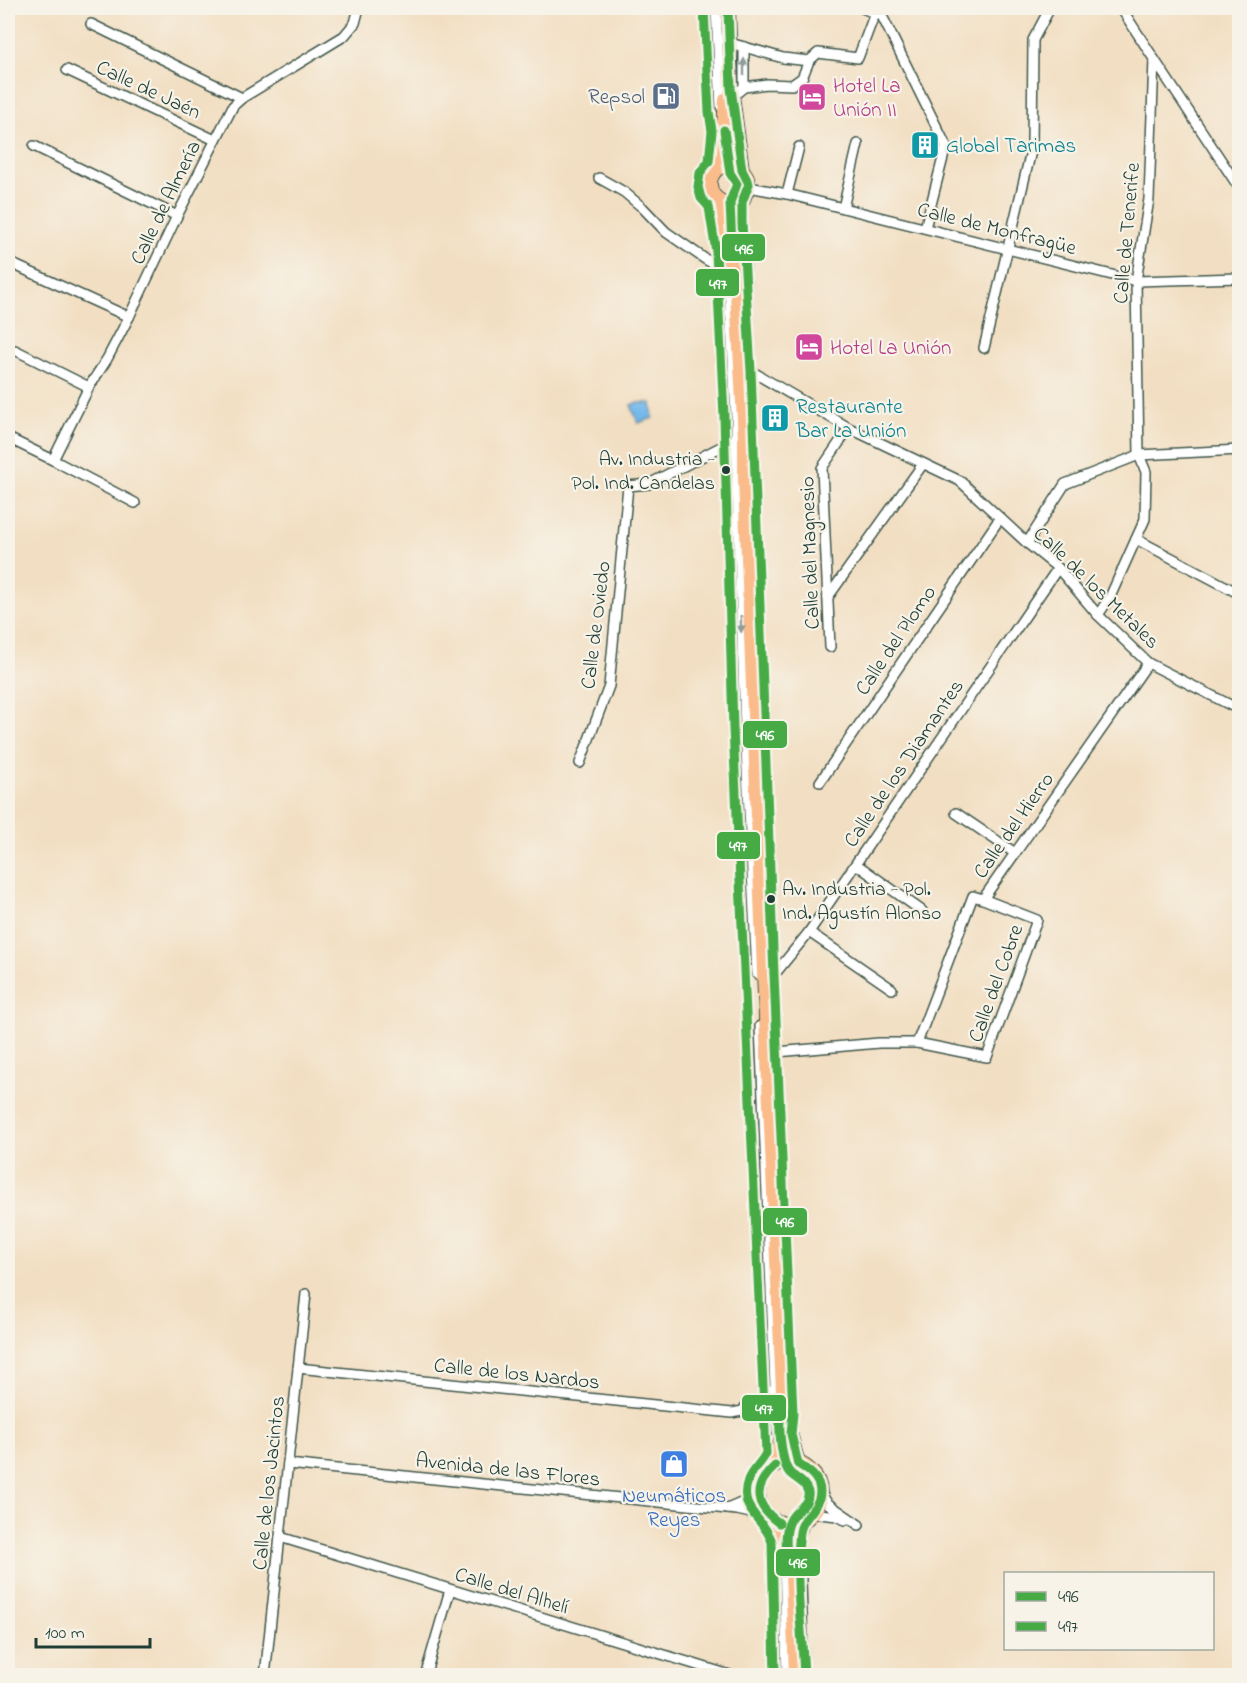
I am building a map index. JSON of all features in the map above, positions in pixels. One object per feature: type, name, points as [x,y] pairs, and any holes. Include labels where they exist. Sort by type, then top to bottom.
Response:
[{"type":"main road","points":[[721,167],[726,109],[723,8]]},
{"type":"main road","points":[[728,8],[732,97],[742,170]]},
{"type":"main road","points":[[745,196],[731,204],[720,201],[712,193],[711,178],[721,167],[728,165],[736,166],[747,176],[745,196],[738,222],[737,294],[744,416],[782,1436],[776,1460],[759,1484],[758,1496],[761,1508],[774,1520],[784,1540],[792,1574]]},
{"type":"main road","points":[[720,201],[737,294]]},
{"type":"main road","points":[[780,1418],[791,1434],[798,1464]]},
{"type":"main road","points":[[776,1460],[798,1464],[809,1470],[816,1479],[820,1491],[818,1503],[805,1521],[794,1545],[792,1574],[796,1676]]},
{"type":"main road","points":[[774,1520],[791,1524],[805,1521]]},
{"type":"street","name":"Calle de Almería","points":[[53,460],[89,387],[129,317],[233,106],[242,98],[344,36],[355,23],[359,8]]},
{"type":"street","points":[[716,8],[724,131]]},
{"type":"street","points":[[862,8],[882,16],[946,146],[925,228]]},
{"type":"street","points":[[984,348],[1032,147],[1033,40],[1050,8]]},
{"type":"street","points":[[1121,8],[1239,189]]},
{"type":"street","points":[[732,97],[744,87],[767,84],[792,85],[802,78],[809,61],[818,53],[858,58],[875,13]]},
{"type":"street","points":[[91,24],[242,98]]},
{"type":"street","points":[[730,43],[783,58],[809,61]]},
{"type":"street","points":[[744,47],[744,87]]},
{"type":"street","name":"Calle de Tenerife","points":[[1098,615],[1110,597],[1145,519],[1146,472],[1139,455],[1136,281],[1149,199],[1154,60]]},
{"type":"street","name":"Calle de Jaén","points":[[67,70],[215,140]]},
{"type":"street","points":[[843,208],[858,144]]},
{"type":"street","points":[[34,146],[177,216]]},
{"type":"street","points":[[787,194],[799,147]]},
{"type":"street","points":[[599,178],[624,192],[666,232],[728,272]]},
{"type":"street","name":"Calle de Monfragüe","points":[[745,196],[787,194],[1136,281],[1239,278]]},
{"type":"street","points":[[745,196],[742,223],[751,371],[777,1052],[794,1413],[791,1434]]},
{"type":"street","points":[[728,251],[745,727],[775,1387],[780,1418]]},
{"type":"street","points":[[8,262],[129,317]]},
{"type":"street","points":[[15,351],[89,387]]},
{"type":"street","name":"Calle de los Metales","points":[[751,371],[849,428],[960,481],[1027,543],[1058,568],[1098,615],[1148,663],[1239,710]]},
{"type":"street","name":"Calle del Magnesio","points":[[830,647],[822,468],[849,428]]},
{"type":"street","points":[[8,438],[135,503]]},
{"type":"street","name":"Calle de Oviedo","points":[[580,764],[609,686],[628,486],[648,484],[736,439]]},
{"type":"street","points":[[1027,543],[1065,484],[1139,455],[1239,450]]},
{"type":"street","points":[[828,597],[923,464]]},
{"type":"street","name":"Calle del Plomo","points":[[820,782],[1000,518]]},
{"type":"street","points":[[1136,539],[1239,594]]},
{"type":"street","name":"Calle de los Diamantes","points":[[774,975],[809,932],[1058,568]]},
{"type":"street","name":"Calle del Hierro","points":[[917,1043],[973,896],[983,899],[1148,663]]},
{"type":"street","points":[[956,813],[1015,853]]},
{"type":"street","points":[[856,864],[922,911]]},
{"type":"street","name":"Calle del Cobre","points":[[917,1043],[987,1058],[1037,920],[983,899]]},
{"type":"street","points":[[809,932],[892,989]]},
{"type":"street","points":[[777,1052],[879,1043],[917,1043]]},
{"type":"street","name":"Calle de los Jacintos","points":[[265,1676],[306,1294]]},
{"type":"street","name":"Calle de los Nardos","points":[[298,1368],[732,1413],[753,1409],[780,1418]]},
{"type":"street","name":"Calle de los Nardos","points":[[732,1413],[766,1398],[775,1387]]},
{"type":"street","name":"Avenida de las Flores","points":[[288,1464],[737,1510],[774,1520]]},
{"type":"street","points":[[725,1510],[745,1501],[759,1489]]},
{"type":"street","points":[[804,1676],[800,1573],[805,1521],[837,1516],[859,1526],[826,1503],[820,1491]]},
{"type":"street","name":"Calle del Alhelí","points":[[280,1537],[733,1676]]},
{"type":"street","points":[[784,1540],[787,1676]]},
{"type":"street","points":[[425,1676],[450,1590]]},
{"type":"water","points":[[651,403],[653,418],[638,423],[631,405]]},
{"type":"transit line","name":"496","points":[[728,8],[731,88],[742,170],[749,184],[742,202],[742,223],[751,371],[793,1413],[791,1434],[798,1464]]},
{"type":"transit line","name":"497","points":[[704,9],[712,131],[709,161],[700,173],[698,187],[701,198],[709,207],[716,252],[724,416],[733,728],[766,1453],[748,1480],[746,1499],[772,1542],[775,1676]]},
{"type":"transit line","name":"497","points":[[724,130],[730,173],[737,184],[730,202],[732,246]]},
{"type":"transit line","name":"497","points":[[780,1421],[784,1462],[789,1472],[805,1485],[808,1492],[807,1500],[793,1516],[787,1530],[788,1565]]},
{"type":"transit line","name":"496","points":[[798,1464],[816,1479],[820,1492],[817,1503],[801,1526],[798,1550],[804,1676]]},
{"type":"transit line","name":"496","points":[[775,1466],[762,1481],[759,1496],[765,1509],[779,1523]]},
{"type":"place","name":"Repsol","points":[[666,96]]},
{"type":"place","name":"Hotel La Unión II","points":[[812,97]]},
{"type":"place","name":"Global Tarimas","points":[[925,145]]},
{"type":"place","name":"Hotel La Unión","points":[[809,347]]},
{"type":"place","name":"Restaurante Bar La Unión","points":[[775,418]]},
{"type":"place","name":"Av. Industria - Pol. Ind. Candelas","points":[[726,470]]},
{"type":"place","name":"Av. Industria - Pol. Ind. Agustín Alonso","points":[[771,899]]},
{"type":"place","name":"Neumáticos Reyes","points":[[674,1464]]}]
